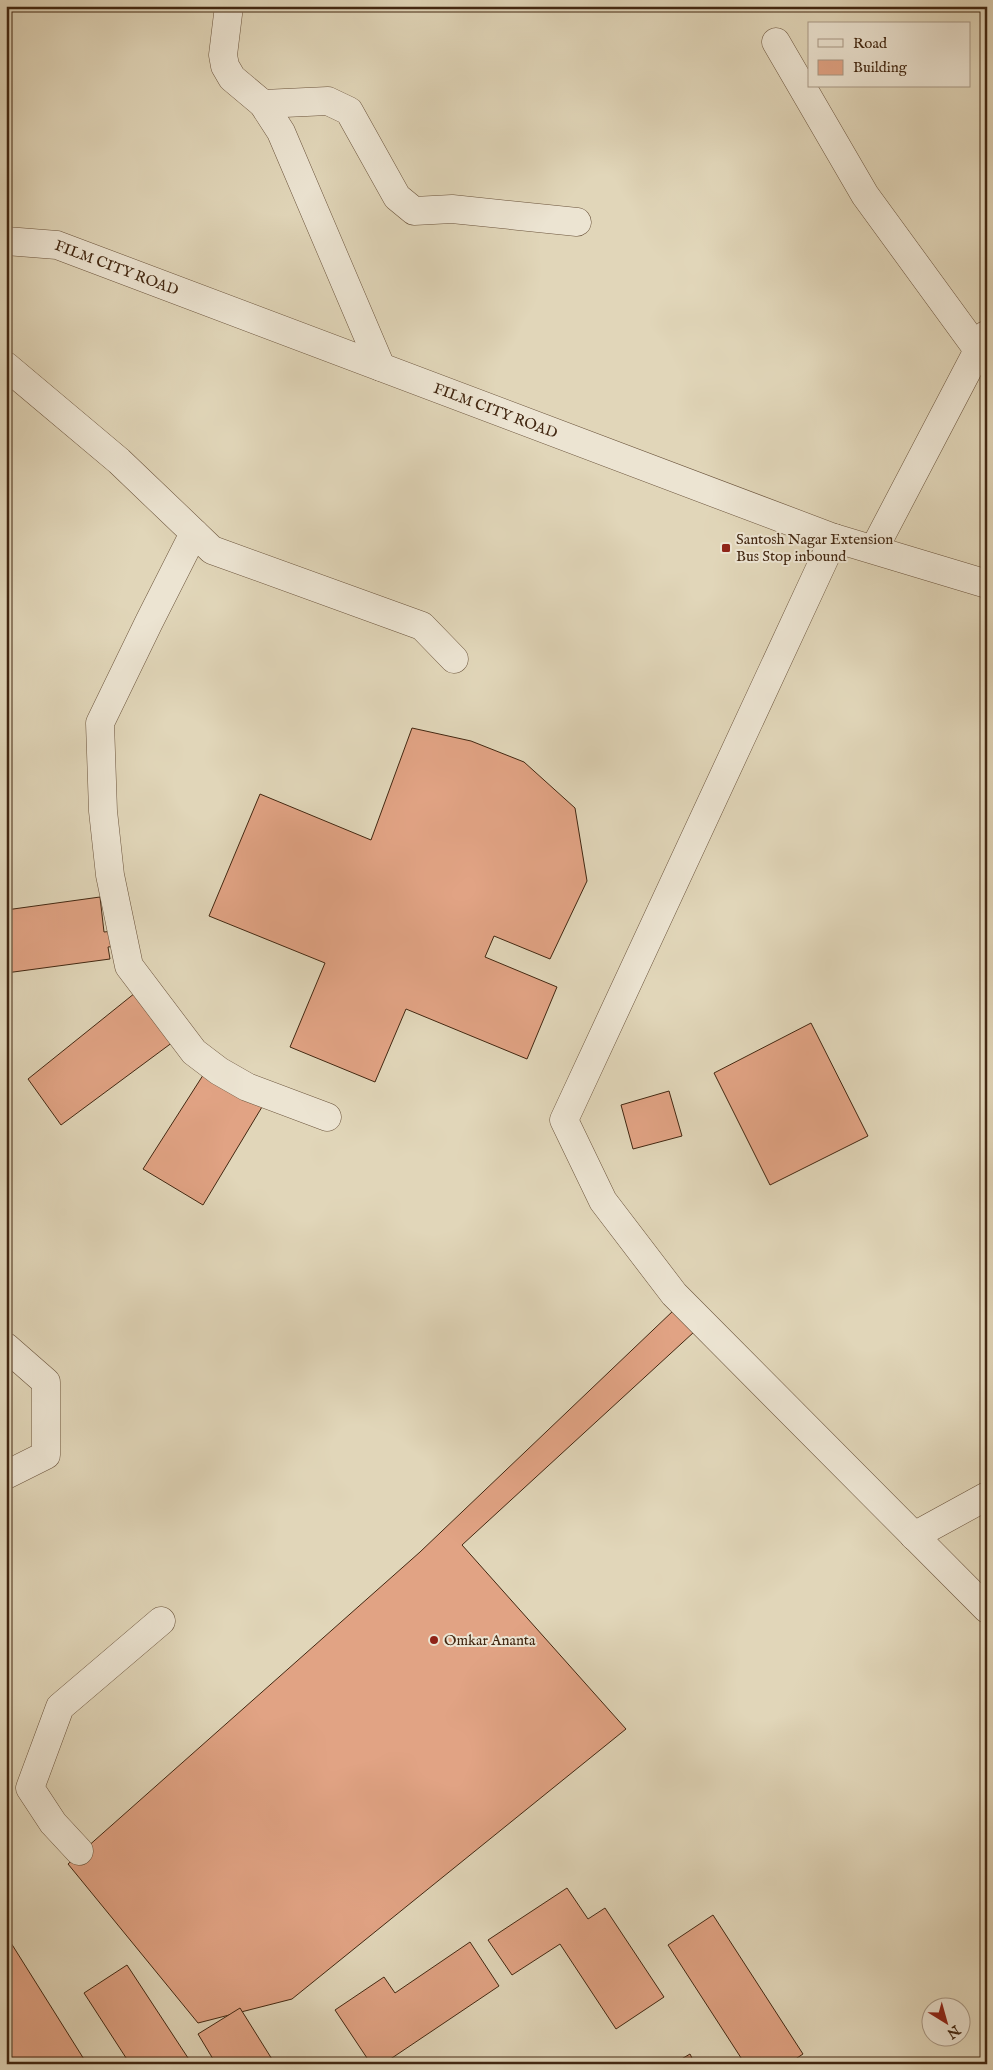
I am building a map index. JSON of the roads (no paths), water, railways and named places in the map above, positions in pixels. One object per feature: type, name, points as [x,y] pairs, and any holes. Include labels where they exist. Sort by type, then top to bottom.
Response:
[{"type":"street","points":[[229,6],[223,55],[225,66],[232,78],[263,104],[281,132],[381,367]]},
{"type":"street","points":[[776,42],[865,195],[982,342],[874,549]]},
{"type":"street","points":[[263,104],[328,101],[349,111],[396,197],[414,211],[452,209],[577,222]]},
{"type":"street","name":"FILM CITY ROAD","points":[[6,241],[57,245],[834,538],[987,584]]},
{"type":"street","points":[[6,366],[119,460],[212,550],[422,626],[454,659]]},
{"type":"street","points":[[194,533],[100,723],[103,811],[110,875],[129,966],[194,1052],[219,1071],[247,1087],[327,1117]]},
{"type":"street","points":[[834,538],[564,1120],[603,1202],[674,1294],[987,1610]]},
{"type":"street","points":[[6,1347],[46,1382],[46,1455],[6,1475]]},
{"type":"street","points":[[914,1536],[987,1496]]},
{"type":"street","points":[[79,1851],[53,1823],[30,1788],[60,1707],[161,1621]]},
{"type":"place","name":"Santosh Nagar Extension Bus Stop inbound","points":[[726,548]]},
{"type":"place","name":"Omkar Ananta","points":[[434,1640]]}]
